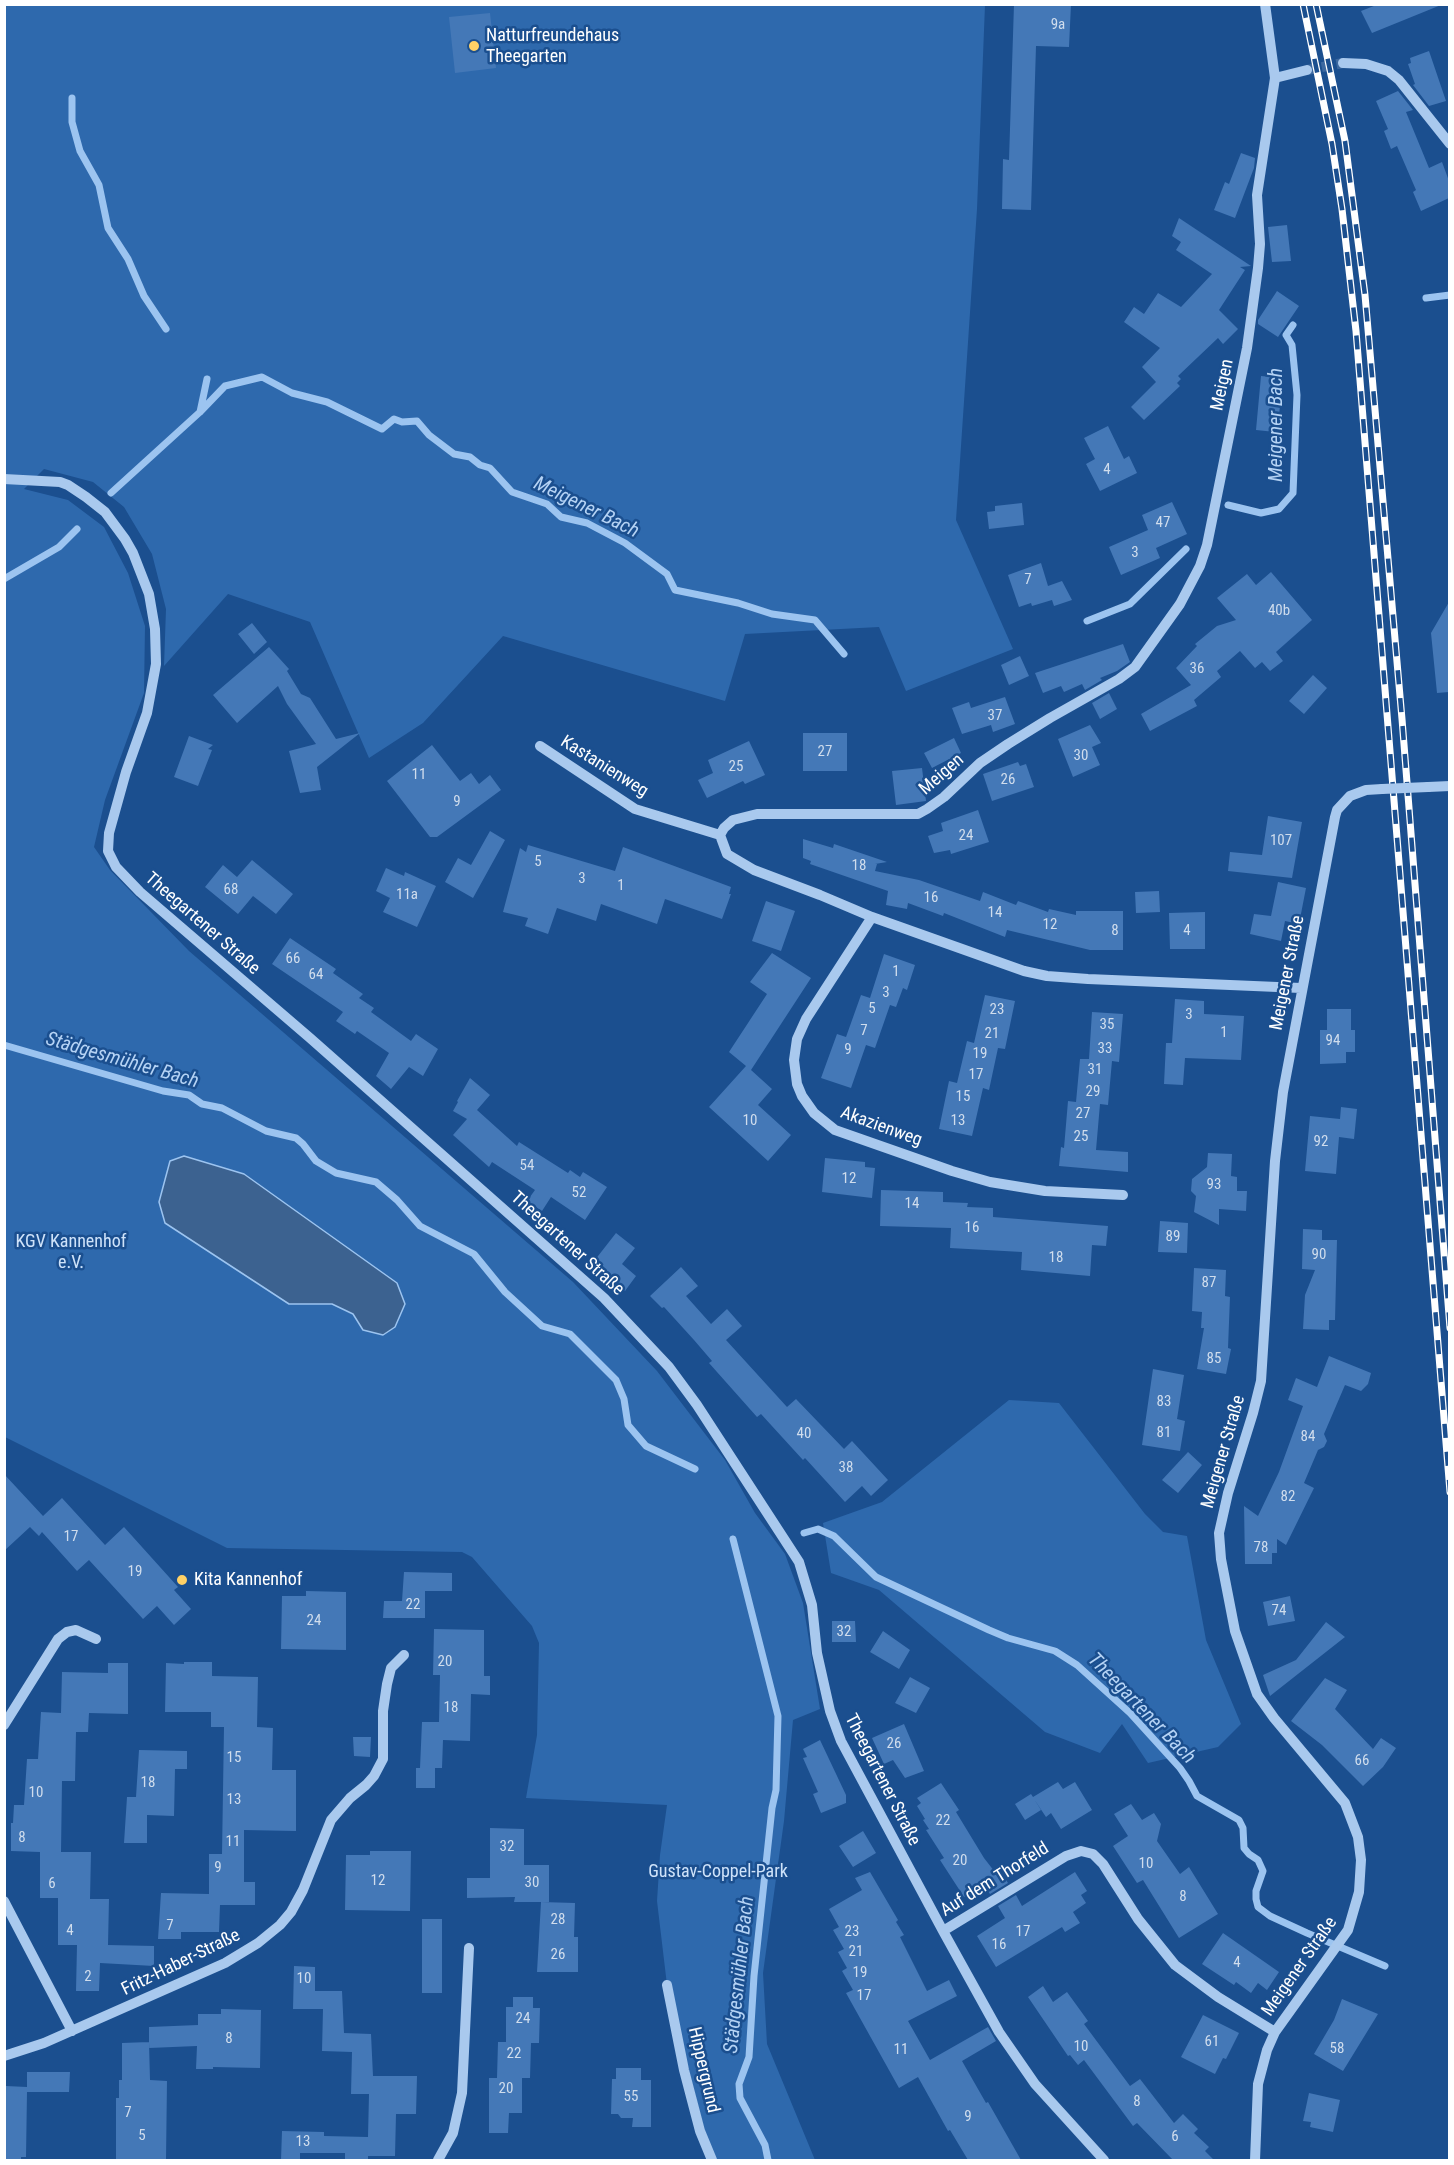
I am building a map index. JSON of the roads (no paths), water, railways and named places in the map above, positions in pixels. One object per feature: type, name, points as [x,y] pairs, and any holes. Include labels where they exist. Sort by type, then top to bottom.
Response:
[{"type":"street","name":"Meigen","points":[[720,835],[733,820],[757,814],[918,814],[940,800],[980,763],[1008,744],[1119,679],[1135,667],[1180,604],[1200,566],[1215,512],[1219,477],[1247,348],[1259,256],[1257,195],[1275,78],[1265,4]]},
{"type":"street","points":[[1342,63],[1366,64],[1388,71],[1399,80],[1449,144]]},
{"type":"street","points":[[1275,78],[1308,70]]},
{"type":"street","name":"Theegartener Straße","points":[[4,479],[60,482],[68,485],[105,512],[125,539],[137,561],[148,594],[154,615],[156,664],[147,713],[126,772],[109,833],[108,851],[116,867],[140,892],[310,1038],[604,1298],[669,1367],[697,1405],[799,1562],[812,1605],[817,1653],[828,1700],[841,1741],[943,1931],[999,2032],[1035,2084],[1104,2160]]},
{"type":"street","name":"Kastanienweg","points":[[540,746],[635,809],[720,835]]},
{"type":"street","name":"Meigener Straße","points":[[1255,2160],[1258,2084],[1267,2050],[1275,2032],[1348,1930],[1356,1905],[1361,1876],[1358,1837],[1346,1803],[1274,1718],[1257,1694],[1235,1631],[1219,1533],[1228,1493],[1261,1381],[1275,1161],[1283,1092],[1335,817],[1341,805],[1350,796],[1366,790],[1449,786]]},
{"type":"street","points":[[720,835],[727,854],[735,861],[754,870],[997,963],[1047,976],[1301,988]]},
{"type":"street","name":"Akazienweg","points":[[872,917],[806,1019],[797,1039],[794,1060],[797,1084],[814,1113],[836,1130],[990,1182],[1045,1191],[1123,1195]]},
{"type":"street","points":[[4,1725],[57,1639],[67,1632],[76,1630],[96,1639]]},
{"type":"street","name":"Fritz-Haber-Straße","points":[[4,2056],[44,2043],[225,1963],[247,1951],[280,1925],[291,1912],[303,1890],[331,1820],[374,1776],[382,1759],[383,1711],[387,1684],[391,1668],[404,1655]]},
{"type":"street","name":"Auf dem Thorfeld","points":[[943,1931],[1066,1856],[1081,1851],[1093,1854],[1103,1864],[1138,1919],[1175,1965],[1218,1997],[1275,2032]]},
{"type":"street","points":[[4,1902],[72,2031]]},
{"type":"street","points":[[438,2160],[453,2133],[462,2093],[469,1948]]},
{"type":"street","name":"Hippergrund","points":[[667,1985],[684,2070],[700,2131],[712,2160]]},
{"type":"waterway","points":[[72,98],[72,122],[80,151],[99,185],[108,228],[128,259],[144,296],[166,329]]},
{"type":"waterway","name":"Meigener Bach","points":[[1426,298],[1450,295]]},
{"type":"waterway","name":"Meigener Bach","points":[[1228,505],[1261,513],[1279,509],[1293,493],[1297,395],[1292,345],[1286,335],[1293,325]]},
{"type":"waterway","name":"Meigener Bach","points":[[111,493],[200,412],[225,386],[262,377],[292,393],[327,402],[382,429],[394,419],[402,422],[417,421],[429,435],[454,454],[470,457],[480,465],[490,468],[512,492],[547,504],[561,517],[587,523],[625,543],[667,574],[675,590],[738,603],[772,614],[815,620],[844,654]]},
{"type":"waterway","points":[[200,412],[207,379]]},
{"type":"waterway","name":"Meigener Bach","points":[[4,579],[59,547],[77,529]]},
{"type":"waterway","name":"Meigener Bach","points":[[1087,621],[1130,604],[1186,549]]},
{"type":"waterway","name":"Städgesmühler Bach","points":[[4,1045],[163,1091],[189,1095],[202,1104],[222,1108],[266,1131],[296,1138],[316,1161],[336,1173],[376,1182],[397,1200],[420,1226],[474,1254],[505,1292],[542,1326],[570,1334],[616,1380],[624,1399],[628,1425],[646,1446],[695,1469]]},
{"type":"waterway","name":"Theegartener Bach","points":[[804,1533],[818,1529],[834,1536],[876,1577],[1008,1638],[1055,1651],[1077,1665],[1130,1713],[1180,1768],[1197,1796],[1239,1820],[1243,1828],[1244,1848],[1258,1860],[1263,1871],[1256,1891],[1258,1907],[1270,1916],[1385,1966]]},
{"type":"waterway","name":"Städgesmühler Bach","points":[[733,1539],[778,1716],[776,1790],[772,1808],[754,1976],[749,2057],[739,2084],[740,2098],[765,2145],[768,2160]]},
{"type":"tunnel","points":[[1307,70],[1343,63]]},
{"type":"railway","points":[[1303,4],[1332,144],[1356,331],[1450,1492]]},
{"type":"railway","points":[[1316,4],[1345,141],[1365,295],[1402,719],[1450,1328]]},
{"type":"place","name":"Natturfreundehaus Theegarten","points":[[474,46]]},
{"type":"place","name":"Kita Kannenhof","points":[[182,1580]]},
{"type":"park label","name":"KGV Kannenhof e.V.","points":[[71,1252]]},
{"type":"park label","name":"Gustav-Coppel-Park","points":[[718,1872]]}]
